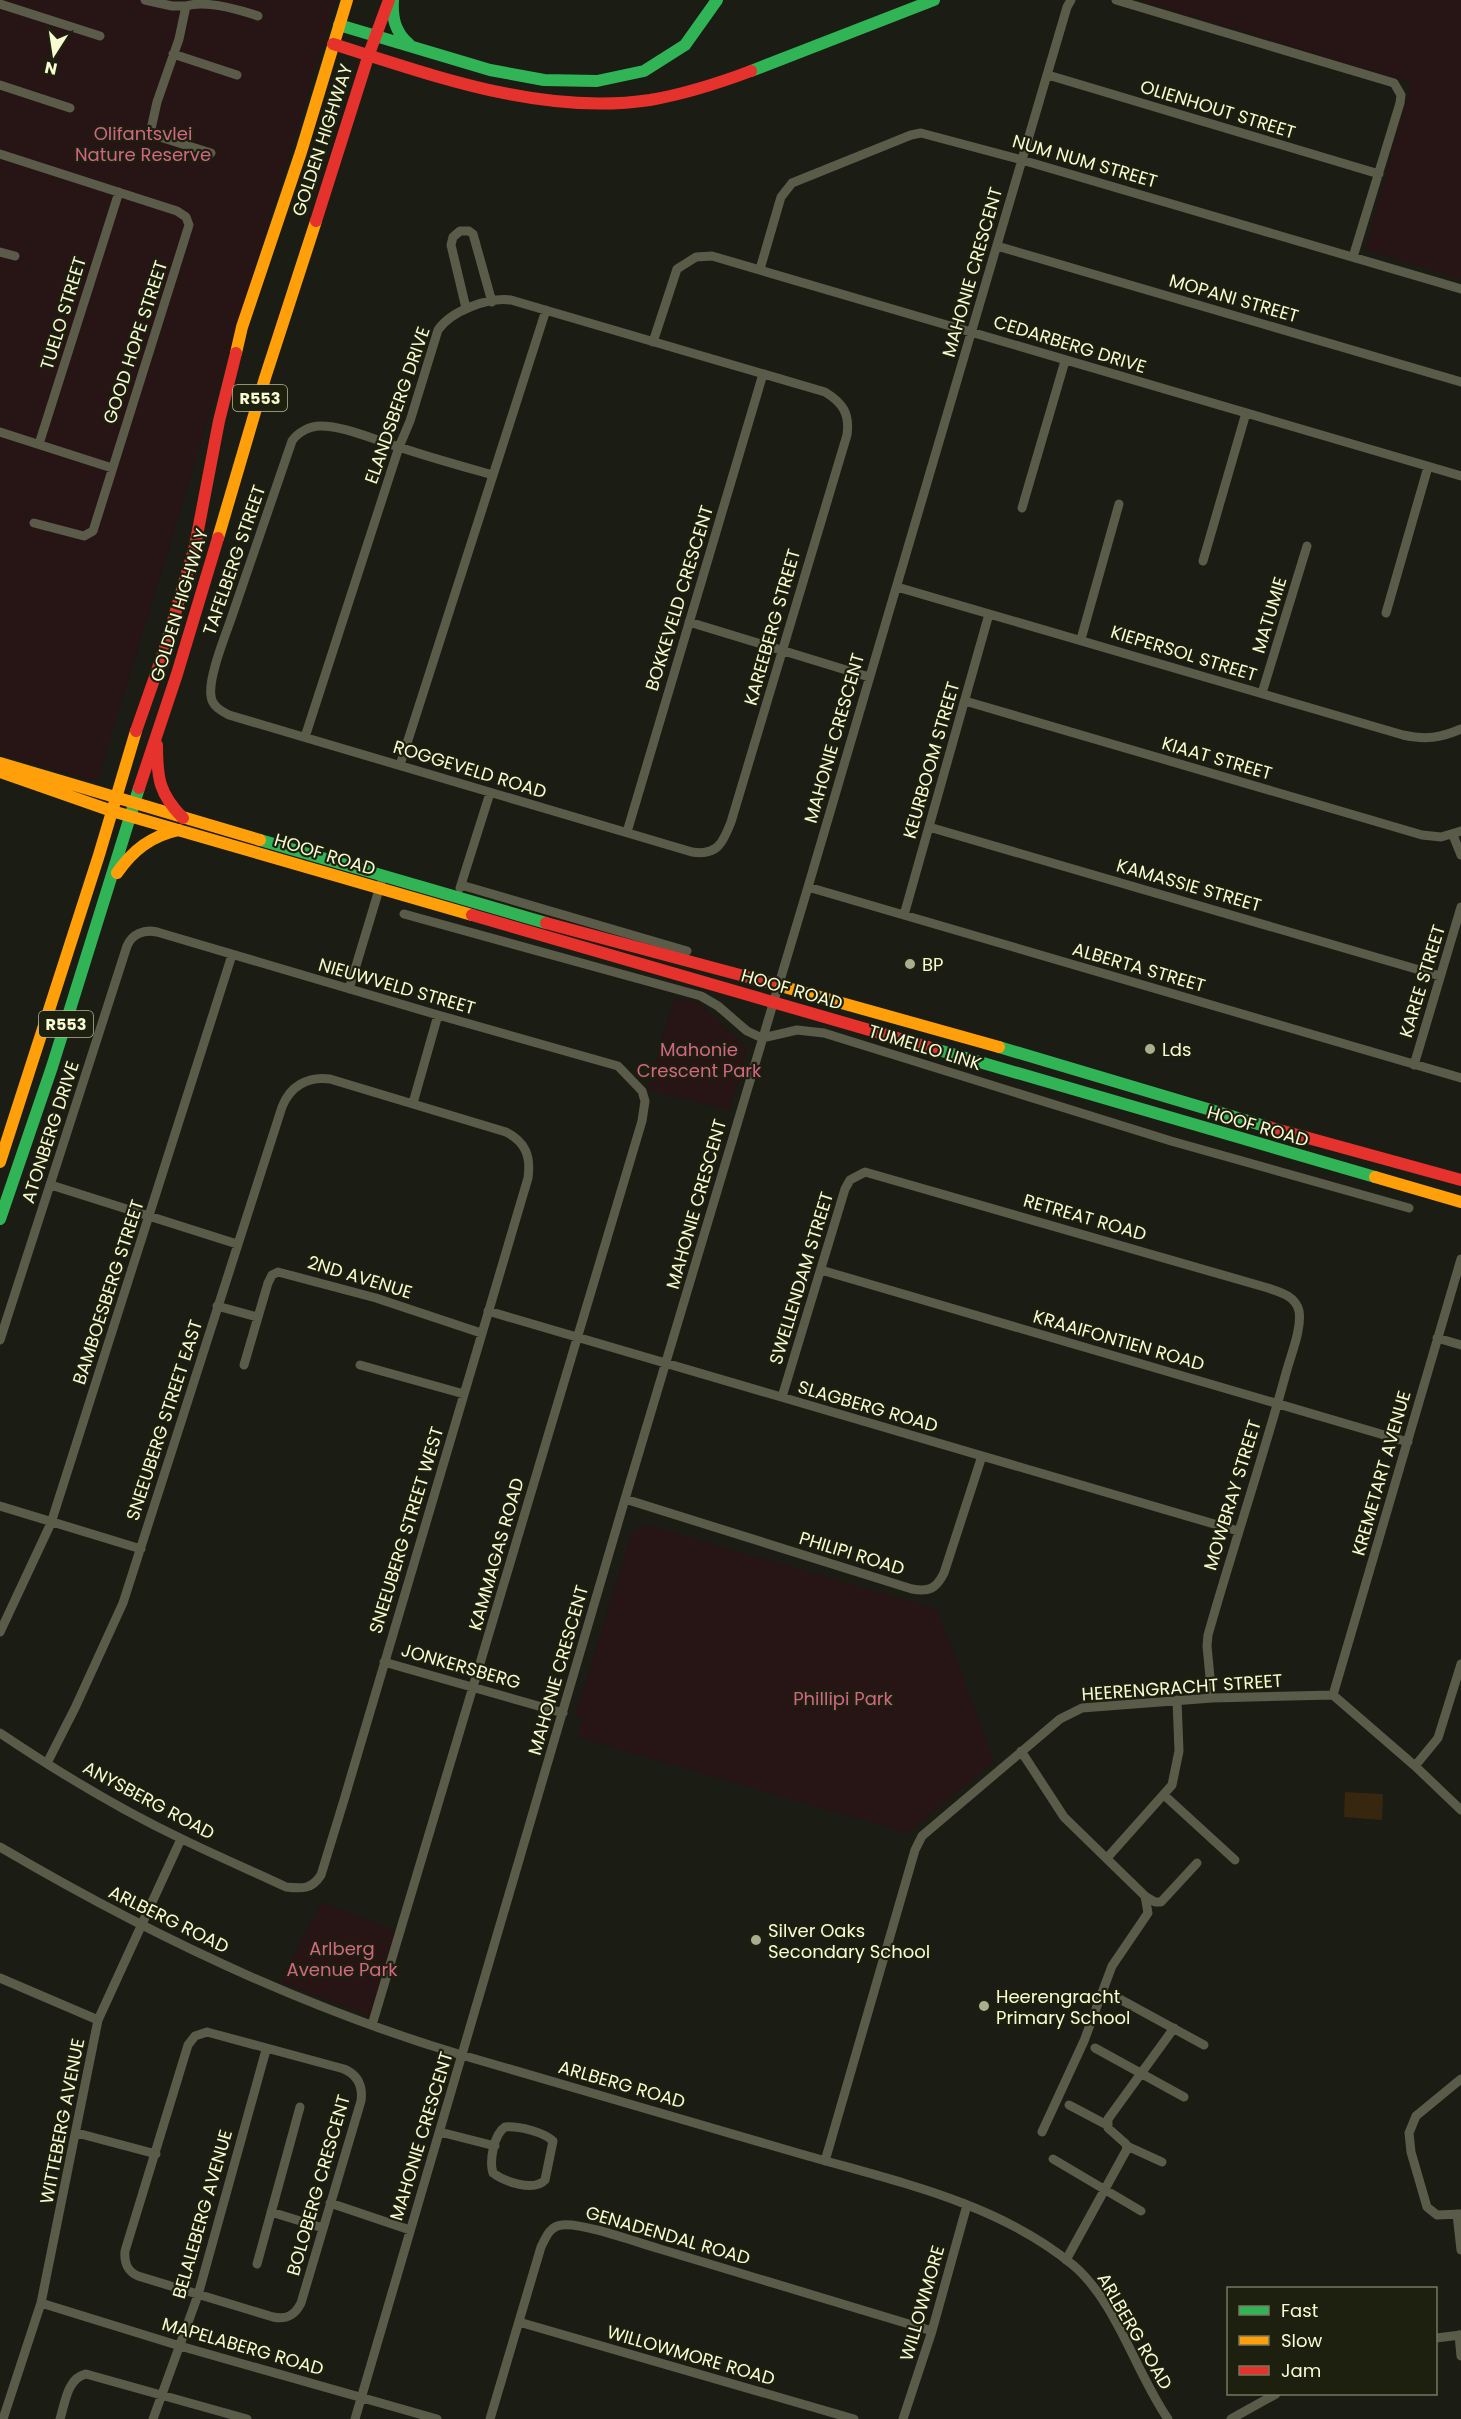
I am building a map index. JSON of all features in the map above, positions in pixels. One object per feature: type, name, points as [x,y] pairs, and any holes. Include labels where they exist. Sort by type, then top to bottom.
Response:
[{"type":"main road","name":"GOLDEN HIGHWAY","points":[[0,1162],[164,651],[195,546],[219,421],[242,327],[301,152],[347,0]]},
{"type":"main road","name":"GOLDEN HIGHWAY","points":[[0,1219],[52,1067],[111,882],[131,810],[158,734],[265,378],[375,35],[391,0]]},
{"type":"main road","points":[[391,0],[393,25],[399,35],[411,46]]},
{"type":"main road","points":[[339,25],[522,77],[584,82],[620,79],[651,68],[676,53],[705,23],[717,0]]},
{"type":"main road","points":[[333,44],[476,87],[521,97],[578,103],[646,100],[711,85],[934,0]]},
{"type":"main road","points":[[111,882],[123,863],[139,846],[156,835],[181,824],[161,792],[157,779],[158,734]]},
{"type":"main road","points":[[0,764],[113,805]]},
{"type":"main road","points":[[0,772],[113,805]]},
{"type":"main road","name":"HOOF ROAD","points":[[113,805],[779,984],[1461,1180]]},
{"type":"main road","name":"HOOF ROAD","points":[[181,824],[380,890],[1461,1202]]},
{"type":"street","points":[[145,0],[172,6],[186,6],[194,1],[207,1],[258,16]]},
{"type":"street","name":"MAHONIE CRESCENT","points":[[355,2419],[625,1499],[1067,7],[1071,0]]},
{"type":"street","points":[[1116,0],[1394,82],[1401,95],[1400,104],[1353,257]]},
{"type":"street","points":[[0,4],[100,36]]},
{"type":"street","points":[[186,6],[151,129],[163,138],[211,153]]},
{"type":"street","points":[[173,54],[237,75]]},
{"type":"street","name":"OLIENHOUT STREET","points":[[1048,75],[1378,174]]},
{"type":"street","points":[[0,85],[70,108]]},
{"type":"street","name":"NUM NUM STREET","points":[[760,269],[782,197],[788,187],[799,179],[916,133],[932,134],[1461,289]]},
{"type":"street","points":[[0,154],[118,192]]},
{"type":"street","name":"GOOD HOPE STREET","points":[[34,523],[84,536],[93,530],[189,225],[186,217],[180,213],[118,192]]},
{"type":"street","name":"TUELO STREET","points":[[39,444],[118,192]]},
{"type":"street","points":[[466,308],[451,245],[453,237],[460,231],[469,231],[473,234],[492,302]]},
{"type":"street","name":"MOPANI STREET","points":[[997,246],[1461,382]]},
{"type":"street","points":[[0,252],[15,256]]},
{"type":"street","name":"CEDARBERG DRIVE","points":[[653,342],[673,276],[682,264],[696,257],[712,256],[1461,476]]},
{"type":"street","name":"ELANDSBERG DRIVE","points":[[305,737],[438,330],[450,317],[466,308],[507,300],[825,392],[836,399],[847,412]]},
{"type":"street","points":[[400,765],[546,310]]},
{"type":"street","points":[[1022,507],[1065,361]]},
{"type":"street","name":"BOKKEVELD CRESCENT","points":[[627,832],[763,374]]},
{"type":"street","name":"KAREEBERG STREET","points":[[717,848],[724,839],[731,822],[783,651],[847,435],[849,422],[847,412]]},
{"type":"street","points":[[1203,561],[1246,413]]},
{"type":"street","name":"TAFELBERG STREET","points":[[215,706],[210,693],[219,655],[292,441],[304,430],[322,426],[399,447]]},
{"type":"street","points":[[0,432],[112,468]]},
{"type":"street","points":[[399,447],[493,475]]},
{"type":"street","points":[[1386,613],[1428,466]]},
{"type":"street","points":[[1081,639],[1119,504]]},
{"type":"street","name":"MATUMIE","points":[[1262,693],[1308,546]]},
{"type":"street","name":"KIEPERSOL STREET","points":[[897,587],[1417,738],[1437,738],[1461,729]]},
{"type":"street","name":"KEURBOOM STREET","points":[[904,915],[989,614]]},
{"type":"street","points":[[689,622],[869,677]]},
{"type":"street","name":"KIAAT STREET","points":[[965,701],[1422,835],[1436,837],[1457,833]]},
{"type":"street","name":"ROGGEVELD ROAD","points":[[215,706],[229,715],[692,852],[707,853],[717,848]]},
{"type":"street","points":[[454,911],[490,793]]},
{"type":"street","name":"KAMASSIE STREET","points":[[929,827],[1440,976]]},
{"type":"street","points":[[1457,833],[1461,855]]},
{"type":"street","points":[[349,989],[383,877]]},
{"type":"street","points":[[461,885],[687,951]]},
{"type":"street","name":"ALBERTA STREET","points":[[808,887],[1461,1078]]},
{"type":"street","name":"KAREE STREET","points":[[1414,1065],[1461,907]]},
{"type":"street","points":[[404,914],[701,996],[710,1000],[747,1031],[762,1038]]},
{"type":"street","name":"NIEUWVELD STREET","points":[[135,936],[148,931],[157,932],[438,1016],[618,1066],[642,1091]]},
{"type":"street","name":"ATONBERG DRIVE","points":[[0,1340],[128,946],[135,936]]},
{"type":"street","name":"BAMBOESBERG STREET","points":[[0,1632],[51,1523],[232,955]]},
{"type":"street","points":[[413,1103],[438,1016]]},
{"type":"street","name":"TUMELLO LINK","points":[[762,1038],[796,1030],[824,1033],[1171,1140],[1409,1208]]},
{"type":"street","name":"SNEEUBERG STREET EAST","points":[[47,1763],[123,1603],[285,1099],[300,1084],[322,1078],[413,1103]]},
{"type":"street","name":"KAMMAGAS ROAD","points":[[372,2025],[642,1121],[645,1101],[642,1091]]},
{"type":"street","name":"SNEEUBERG STREET WEST","points":[[286,1887],[310,1887],[321,1875],[528,1178],[528,1155],[522,1143],[507,1132],[413,1103]]},
{"type":"street","name":"RETREAT ROAD","points":[[860,1173],[870,1172],[1268,1288],[1291,1297],[1297,1304]]},
{"type":"street","name":"SWELLENDAM STREET","points":[[782,1397],[845,1189],[850,1180],[860,1173]]},
{"type":"street","points":[[51,1185],[237,1244]]},
{"type":"street","name":"KREMETART AVENUE","points":[[1333,1695],[1461,1259]]},
{"type":"street","name":"KRAAIFONTIEN ROAD","points":[[821,1270],[1408,1442]]},
{"type":"street","name":"2ND AVENUE","points":[[244,1365],[257,1317],[271,1278],[276,1272],[376,1298],[481,1333]]},
{"type":"street","name":"MOWBRAY STREET","points":[[1212,1698],[1208,1635],[1298,1326],[1297,1304]]},
{"type":"street","points":[[217,1306],[257,1317]]},
{"type":"street","name":"SLAGBERG ROAD","points":[[488,1311],[1238,1531]]},
{"type":"street","points":[[1437,1338],[1461,1345]]},
{"type":"street","points":[[360,1365],[464,1394]]},
{"type":"street","name":"PHILIPI ROAD","points":[[625,1499],[912,1589],[932,1589],[939,1585],[944,1573],[982,1456]]},
{"type":"street","points":[[0,1506],[141,1549]]},
{"type":"street","name":"JONKERSBERG","points":[[384,1662],[563,1713]]},
{"type":"street","points":[[1415,1766],[1438,1738],[1461,1664]]},
{"type":"street","points":[[1333,1695],[1415,1766],[1461,1810]]},
{"type":"street","name":"HEERENGRACHT STREET","points":[[825,2161],[917,1846],[926,1832],[1060,1719],[1082,1708],[1212,1698],[1333,1695]]},
{"type":"street","points":[[1107,1858],[1172,1785],[1178,1763],[1177,1700]]},
{"type":"street","name":"ANYSBERG ROAD","points":[[0,1733],[97,1794],[181,1839],[286,1887]]},
{"type":"street","points":[[1021,1751],[1064,1817],[1144,1896],[1155,1902],[1161,1902],[1197,1863]]},
{"type":"street","points":[[1164,1795],[1235,1860]]},
{"type":"street","name":"WITTEBERG AVENUE","points":[[3,2419],[41,2303],[98,2020],[181,1839]]},
{"type":"street","name":"ARLBERG ROAD","points":[[0,1847],[64,1885],[245,1974],[372,2025],[462,2055],[825,2161],[968,2205],[990,2214],[1066,2260],[1086,2278],[1102,2299],[1168,2419]]},
{"type":"street","points":[[1042,2132],[1084,2041],[1112,1966],[1148,1913],[1144,1896]]},
{"type":"street","points":[[0,1978],[98,2020]]},
{"type":"street","points":[[1116,1997],[1204,2045]]},
{"type":"street","points":[[1107,2126],[1107,2119],[1174,2028]]},
{"type":"street","name":"BOLOBERG CRESCENT","points":[[207,2032],[266,2050],[344,2069],[355,2075],[362,2086],[361,2101],[301,2303],[292,2315],[282,2318],[273,2317],[138,2276],[129,2271],[125,2264],[125,2251],[156,2154],[188,2045],[195,2036],[207,2032]]},
{"type":"street","points":[[1095,2048],[1184,2097]]},
{"type":"street","name":"BELALEBERG AVENUE","points":[[153,2419],[198,2295],[266,2050]]},
{"type":"street","points":[[1461,2079],[1457,2089],[1416,2116],[1409,2141],[1427,2207],[1437,2215],[1459,2214],[1461,2250]]},
{"type":"street","points":[[1069,2105],[1107,2126],[1127,2146],[1162,2162]]},
{"type":"street","points":[[257,2264],[300,2107]]},
{"type":"street","points":[[505,2127],[528,2130],[550,2138],[554,2146],[543,2182],[535,2186],[511,2181],[494,2174],[491,2166],[495,2146],[500,2131],[505,2127]]},
{"type":"street","points":[[440,2132],[495,2146]]},
{"type":"street","points":[[77,2133],[156,2154]]},
{"type":"street","points":[[1066,2260],[1127,2146]]},
{"type":"street","points":[[1053,2159],[1142,2211]]},
{"type":"street","points":[[330,2203],[410,2230]]},
{"type":"street","name":"WILLOWMORE","points":[[903,2419],[932,2331],[968,2205]]},
{"type":"street","points":[[271,2212],[323,2228]]},
{"type":"street","name":"GENADENDAL ROAD","points":[[489,2419],[545,2238],[552,2228],[564,2224],[636,2242],[932,2331]]},
{"type":"street","name":"MAPELABERG ROAD","points":[[41,2303],[180,2346],[436,2419]]},
{"type":"street","name":"WILLOWMORE ROAD","points":[[519,2322],[854,2419]]},
{"type":"street","points":[[1437,2338],[1460,2335],[1461,2356]]},
{"type":"street","points":[[60,2419],[71,2387],[82,2374],[247,2419]]},
{"type":"street","points":[[1231,2419],[1274,2395]]},
{"type":"green space","name":"Olifantsvlei Nature Reserve","points":[[0,0],[337,0],[97,782],[0,754]]},
{"type":"green space","points":[[1139,0],[1461,0],[1461,279],[1365,250],[1411,83]]},
{"type":"green space","name":"Mahonie Crescent Park","points":[[674,999],[697,1001],[747,1048],[730,1110],[647,1090]]},
{"type":"green space","name":"Phillipi Park","points":[[646,1525],[937,1609],[994,1761],[908,1833],[577,1737],[582,1719],[575,1716],[632,1532]]},
{"type":"green space","name":"Arlberg Avenue Park","points":[[322,1902],[395,1931],[371,2016],[279,1982]]},
{"type":"shaded area","points":[[1345,1792],[1383,1794],[1382,1820],[1344,1817]]},
{"type":"traffic: fast","points":[[393,0],[395,24],[400,35],[409,44]]},
{"type":"traffic: fast","points":[[339,25],[490,70],[544,80],[597,81],[644,71],[685,45],[717,0]]},
{"type":"traffic: fast","points":[[751,71],[934,0]]},
{"type":"traffic: fast","points":[[0,1219],[52,1067],[139,788]]},
{"type":"traffic: fast","points":[[260,840],[546,923]]},
{"type":"traffic: fast","points":[[999,1047],[1268,1127]]},
{"type":"traffic: fast","points":[[935,1049],[1375,1177]]},
{"type":"traffic: slow","points":[[236,353],[242,327],[301,152],[347,0]]},
{"type":"traffic: slow","points":[[218,538],[265,378],[316,221]]},
{"type":"traffic: slow","points":[[0,1162],[99,855],[136,731]]},
{"type":"traffic: slow","points":[[0,763],[260,840]]},
{"type":"traffic: slow","points":[[0,772],[112,811],[472,915]]},
{"type":"traffic: slow","points":[[117,873],[136,851],[151,840],[179,830]]},
{"type":"traffic: slow","points":[[770,983],[999,1047]]},
{"type":"traffic: slow","points":[[1375,1177],[1461,1202]]},
{"type":"traffic: jam","points":[[316,221],[369,54],[389,0]]},
{"type":"traffic: jam","points":[[333,44],[489,90],[569,103],[610,104],[650,100],[702,88],[751,71]]},
{"type":"traffic: jam","points":[[136,731],[164,651],[195,546],[219,421],[236,353]]},
{"type":"traffic: jam","points":[[139,788],[177,674],[218,538]]},
{"type":"traffic: jam","points":[[157,745],[161,785],[169,801],[183,818]]},
{"type":"traffic: jam","points":[[472,915],[935,1049]]},
{"type":"traffic: jam","points":[[546,923],[770,983]]},
{"type":"traffic: jam","points":[[1268,1127],[1461,1180]]},
{"type":"place","name":"BP","points":[[910,964]]},
{"type":"place","name":"Lds","points":[[1150,1049]]},
{"type":"place","name":"Silver Oaks Secondary School","points":[[756,1940]]},
{"type":"place","name":"Heerengracht Primary School","points":[[984,2006]]}]
